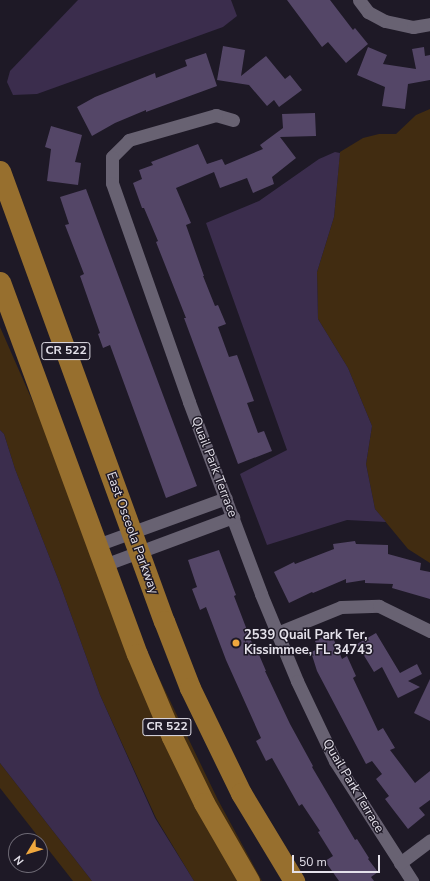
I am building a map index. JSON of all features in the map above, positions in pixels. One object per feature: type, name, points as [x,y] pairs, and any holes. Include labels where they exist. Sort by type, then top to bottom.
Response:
[{"type":"main road","name":"East Osceola Parkway","points":[[0,171],[190,688],[241,793],[294,881]]},
{"type":"main road","name":"CR 522","points":[[0,282],[137,654],[172,737],[204,803],[249,881]]},
{"type":"street","points":[[359,0],[368,12],[385,21],[413,27],[430,24]]},
{"type":"street","name":"Quail Park Terrace","points":[[233,120],[216,115],[129,140],[112,157],[112,183],[189,402],[277,632],[297,680],[335,761],[412,881]]},
{"type":"street","points":[[97,545],[226,498]]},
{"type":"street","points":[[104,565],[233,517]]},
{"type":"street","points":[[277,632],[341,607],[379,606],[430,631]]},
{"type":"street","points":[[400,863],[430,840]]},
{"type":"shaded area","points":[[78,0],[231,0],[237,16],[223,27],[37,94],[13,95],[7,82],[10,71]]},
{"type":"shaded area","points":[[430,109],[430,563],[408,549],[375,509],[366,464],[372,426],[348,368],[318,319],[317,272],[334,217],[340,152],[363,138],[379,134],[396,134],[416,115]]},
{"type":"shaded area","points":[[335,152],[340,153],[334,217],[317,272],[318,319],[348,368],[372,426],[366,464],[375,509],[386,522],[347,520],[267,545],[240,474],[287,450],[206,223],[259,201],[319,159]]},
{"type":"shaded area","points":[[0,327],[241,881],[194,881],[156,818],[100,695],[60,584],[15,469],[4,434],[0,430]]},
{"type":"shaded area","points":[[0,430],[4,434],[15,469],[60,584],[100,695],[155,818],[194,881],[92,881],[0,763]]},
{"type":"shaded area","points":[[131,620],[218,800],[262,881],[257,881],[210,799]]},
{"type":"shaded area","points":[[0,763],[92,881],[73,881],[48,849],[48,833],[35,833],[0,788]]},
{"type":"building","points":[[287,0],[330,0],[353,30],[355,28],[368,44],[346,63],[328,42],[322,47]]},
{"type":"building","points":[[223,46],[245,50],[241,76],[266,56],[285,79],[290,75],[302,90],[279,107],[274,100],[267,106],[249,85],[217,80]]},
{"type":"building","points":[[368,47],[387,55],[383,64],[416,69],[412,49],[424,47],[425,56],[430,55],[430,80],[408,84],[405,109],[382,106],[385,87],[357,75]]},
{"type":"building","points":[[206,53],[217,86],[146,112],[146,110],[115,123],[92,136],[77,107],[95,97],[155,73],[156,78],[187,66],[185,60]]},
{"type":"building","points":[[315,113],[316,136],[280,137],[296,158],[272,177],[274,184],[253,193],[247,178],[220,188],[214,172],[176,188],[191,223],[186,225],[203,276],[215,306],[218,305],[226,324],[218,327],[229,357],[237,355],[254,401],[247,403],[258,433],[264,431],[272,451],[238,464],[184,318],[186,318],[156,242],[158,241],[144,208],[142,208],[133,183],[142,179],[139,170],[153,165],[151,162],[198,144],[207,164],[222,159],[225,165],[263,149],[260,145],[283,128],[282,114]]},
{"type":"building","points":[[51,126],[82,135],[75,162],[81,163],[78,185],[47,181],[51,149],[45,147]]},
{"type":"building","points":[[86,189],[197,486],[166,498],[110,345],[103,348],[98,334],[100,333],[80,276],[84,274],[65,225],[69,224],[60,197]]},
{"type":"building","points":[[355,541],[356,544],[388,545],[388,554],[421,563],[420,570],[430,572],[430,599],[392,588],[393,584],[365,583],[365,580],[346,583],[346,579],[313,593],[312,592],[289,603],[274,572],[294,562],[295,564],[334,549],[333,544]]},
{"type":"building","points":[[219,550],[236,595],[234,596],[255,651],[257,650],[265,671],[290,724],[313,766],[312,767],[355,840],[357,839],[369,858],[368,859],[378,872],[371,877],[374,881],[339,881],[325,861],[333,856],[318,832],[320,831],[302,804],[299,806],[272,758],[266,761],[256,741],[261,738],[226,660],[206,607],[200,610],[192,589],[197,587],[188,560]]},
{"type":"building","points":[[331,633],[342,659],[347,656],[356,676],[353,678],[378,731],[383,728],[395,748],[390,750],[415,783],[430,771],[430,800],[419,808],[425,815],[408,829],[385,799],[389,796],[376,779],[382,774],[372,761],[366,764],[317,671],[311,652],[318,649],[315,641]]},
{"type":"building","points":[[376,633],[400,673],[417,664],[422,674],[408,681],[420,687],[398,698],[382,667],[374,672],[357,644]]},
{"type":"building","points":[[430,679],[430,721],[414,713]]},
{"type":"place","name":"2539 Quail Park Ter, Kissimmee, FL 34743","points":[[236,643]]}]
